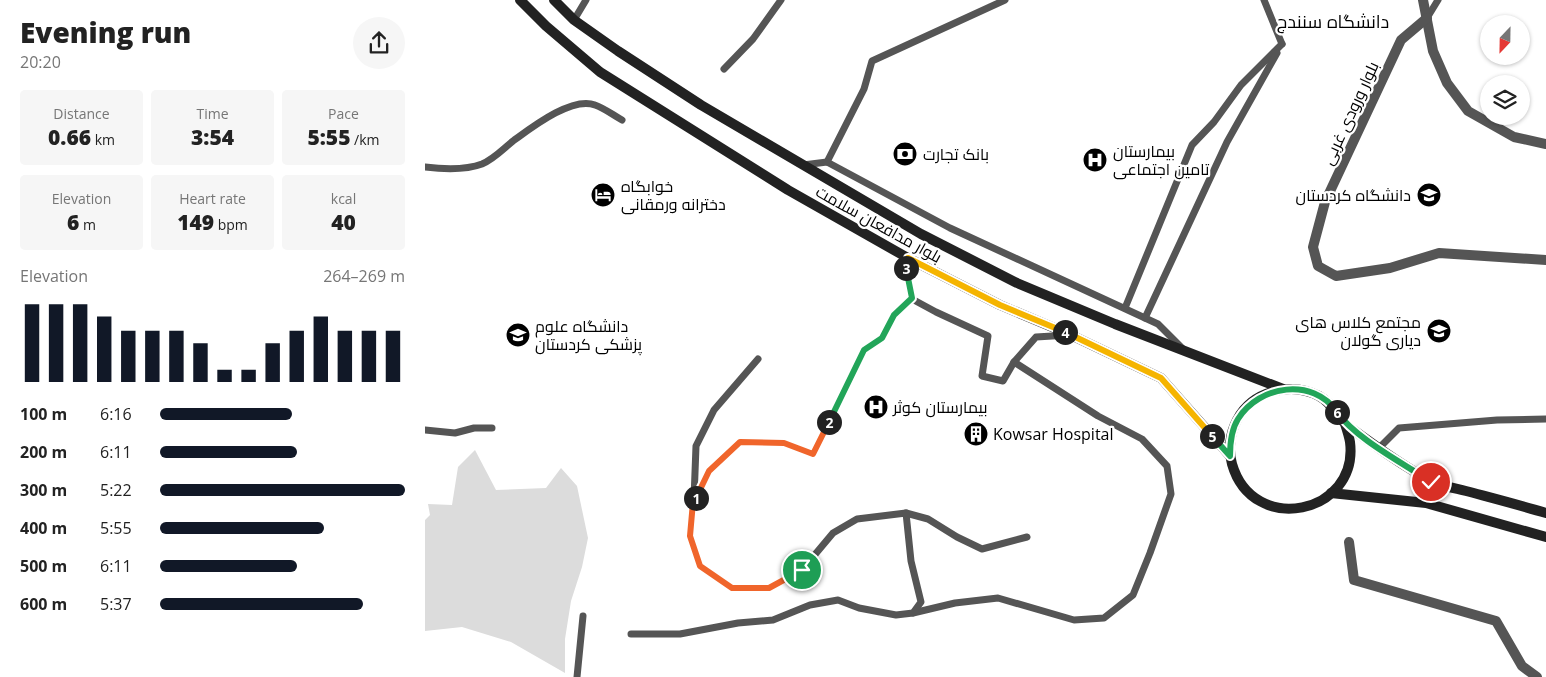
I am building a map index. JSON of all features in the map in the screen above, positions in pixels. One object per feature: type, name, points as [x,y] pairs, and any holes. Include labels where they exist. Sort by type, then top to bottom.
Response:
[{"type":"main road","name":"بلوار مدافعان سلامت","points":[[520,0],[546,26],[600,72],[788,190],[908,258],[1000,305],[1071,335],[1161,378],[1230,456]]},
{"type":"main road","name":"بلوار مدافعان سلامت","points":[[554,0],[574,20],[617,51],[701,105],[921,234],[1017,283],[1115,324],[1283,389]]},
{"type":"main road","points":[[1283,389],[1302,390],[1319,396],[1334,408],[1345,424],[1350,442],[1349,461],[1343,479],[1331,494],[1315,504],[1297,509],[1278,508],[1260,502],[1245,490],[1235,474],[1230,456],[1231,437],[1237,420],[1249,405],[1264,394],[1283,389]]},
{"type":"main road","points":[[1345,424],[1431,482],[1546,512]]},
{"type":"main road","points":[[1331,494],[1426,503],[1546,537]]},
{"type":"street","points":[[1423,0],[1433,51],[1447,83],[1468,111],[1514,137],[1546,144]]},
{"type":"street","name":"بلوار ورودی غربی","points":[[1427,18],[1401,40],[1325,202],[1313,247],[1318,266],[1337,276],[1390,268],[1439,253],[1546,260]]},
{"type":"street","points":[[1349,542],[1354,580],[1496,621],[1522,666],[1537,677]]},
{"type":"lane","points":[[574,20],[586,0]]},
{"type":"lane","points":[[724,69],[753,39],[781,0]]},
{"type":"lane","points":[[827,162],[864,89],[872,61],[1005,0]]},
{"type":"lane","points":[[1264,0],[1282,44]]},
{"type":"lane","points":[[1427,18],[1438,0]]},
{"type":"lane","points":[[1125,308],[1192,145],[1214,122],[1241,85],[1282,44]]},
{"type":"lane","points":[[1145,318],[1227,142],[1282,44]]},
{"type":"lane","points":[[425,167],[445,169],[481,165],[559,110],[575,104],[593,104],[622,120]]},
{"type":"lane","points":[[803,165],[827,162],[950,228],[1158,324],[1184,350]]},
{"type":"lane","points":[[908,258],[906,268],[912,298],[936,312],[988,336],[982,376],[1003,382],[1014,362],[1036,337],[1071,335]]},
{"type":"lane","points":[[864,350],[882,338],[894,315],[912,298]]},
{"type":"lane","points":[[758,359],[714,410],[696,446],[690,536],[700,566],[732,588],[769,588],[802,570],[833,533],[857,519],[906,514],[928,519],[957,537],[982,549],[1027,537]]},
{"type":"lane","points":[[631,634],[680,634],[738,623],[773,620],[810,606],[838,600],[859,608],[896,615],[955,603],[998,598],[1074,620],[1104,618],[1133,595],[1171,494],[1167,466],[1141,439],[1098,416],[1014,362]]},
{"type":"lane","points":[[1379,448],[1399,428],[1497,420],[1546,419]]},
{"type":"lane","points":[[425,430],[455,433],[474,428],[492,428]]},
{"type":"lane","points":[[693,502],[709,471],[740,442],[784,443],[813,454]]},
{"type":"lane","points":[[906,514],[911,561],[921,602],[913,613]]},
{"type":"lane","points":[[577,677],[583,616]]},
{"type":"path","points":[[813,454],[864,350]]},
{"type":"shaded area","points":[[475,450],[496,490],[546,488],[561,468],[577,486],[588,538],[582,567],[571,601],[565,639],[565,673],[511,642],[462,627],[425,631],[425,520],[430,515],[428,504],[452,505],[458,467]]},
{"type":"place","name":"بانک تجارت","points":[[905,154]]},
{"type":"place","name":"بیمارستان تامین اجتماعی","points":[[1095,160]]},
{"type":"place","name":"خوابگاه دخترانه ورمقانی","points":[[603,195]]},
{"type":"place","name":"دانشگاه کردستان","points":[[1429,195]]},
{"type":"place","name":"مجتمع کلاس های دیاری گولان","points":[[1439,331]]},
{"type":"place","name":"دانشگاه علوم پزشکی کردستان","points":[[518,335]]},
{"type":"place","name":"بیمارستان کوثر","points":[[876,407]]},
{"type":"place","name":"Kowsar Hospital","points":[[976,434]]},
{"type":"district","name":"دانشگاه سنندج","points":[[1333,21]]},
{"type":"route","points":[[802,570],[769,588],[732,588],[700,566],[690,536],[693,502],[709,471],[740,442],[784,443],[813,454],[864,350],[882,338],[894,315],[912,298],[906,268],[908,258],[1000,305],[1071,335],[1161,378],[1230,456],[1231,437],[1237,420],[1249,405],[1264,394],[1283,389],[1302,390],[1319,396],[1334,408],[1345,424],[1431,482]]}]
